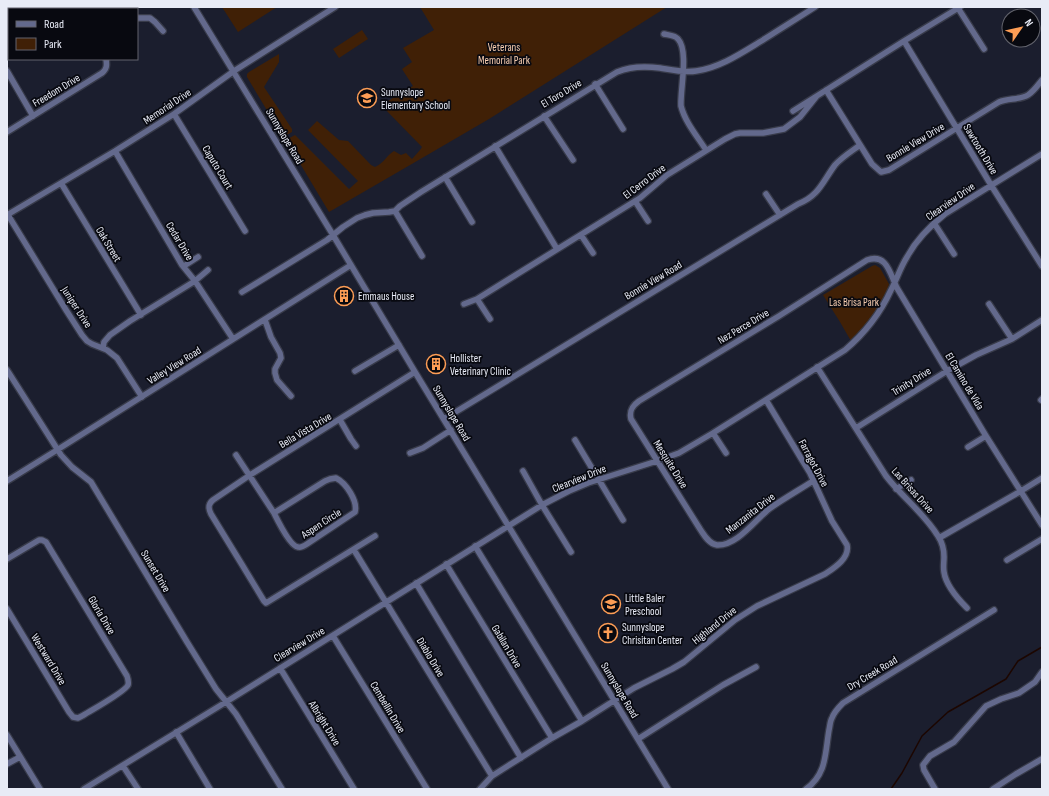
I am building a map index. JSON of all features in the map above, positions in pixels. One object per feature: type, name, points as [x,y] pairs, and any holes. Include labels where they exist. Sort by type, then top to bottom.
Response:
[{"type":"street","name":"Sunnyslope Road","points":[[194,7],[668,789]]},
{"type":"street","name":"Memorial Drive","points":[[8,215],[174,114],[234,71],[335,7]]},
{"type":"street","name":"El Toro Drive","points":[[242,292],[305,254],[365,214],[395,210],[406,201],[494,146],[617,72],[631,67],[647,67],[683,72],[703,70],[721,63],[746,50],[815,7]]},
{"type":"street","points":[[959,7],[984,49]]},
{"type":"street","name":"El Cerro Drive","points":[[793,111],[959,7]]},
{"type":"street","points":[[138,18],[150,18],[163,31]]},
{"type":"street","points":[[664,34],[675,36],[679,39],[681,44],[683,54],[680,101],[682,111],[687,122],[706,150]]},
{"type":"street","name":"Sawtooth Drive","points":[[904,41],[1042,266]]},
{"type":"street","name":"Freedom Drive","points":[[7,132],[105,71],[107,64],[106,60]]},
{"type":"street","points":[[7,71],[33,116]]},
{"type":"street","name":"Bonnie View Drive","points":[[826,90],[872,164],[881,172],[889,170],[1002,101],[1028,95],[1042,80]]},
{"type":"street","points":[[595,84],[623,129]]},
{"type":"street","name":"El Cerro Drive","points":[[464,304],[477,299],[635,201],[648,192],[667,175],[724,139],[735,134],[746,132],[763,133],[784,129],[800,117],[816,97]]},
{"type":"street","name":"Caputo Court","points":[[174,114],[245,231]]},
{"type":"street","points":[[544,116],[573,160]]},
{"type":"street","name":"Bonnie View Road","points":[[444,419],[810,198],[819,189],[836,164],[860,145]]},
{"type":"street","points":[[494,146],[557,249]]},
{"type":"street","name":"Cedar Drive","points":[[115,151],[184,266],[233,339]]},
{"type":"street","name":"Clearview Drive","points":[[84,789],[542,505],[569,491],[679,452],[713,433],[845,350],[861,335],[880,311],[907,256],[924,233],[934,223],[945,214],[1042,154]]},
{"type":"street","points":[[445,177],[472,222]]},
{"type":"street","name":"Oak Street","points":[[61,183],[141,315]]},
{"type":"street","points":[[766,194],[780,215]]},
{"type":"street","points":[[635,201],[648,221]]},
{"type":"street","points":[[395,210],[422,256]]},
{"type":"street","name":"Juniper Drive","points":[[8,215],[82,335],[87,341],[112,353],[117,358],[142,397]]},
{"type":"street","points":[[934,223],[954,254]]},
{"type":"street","points":[[581,235],[593,254]]},
{"type":"street","points":[[184,266],[198,257]]},
{"type":"street","name":"El Camino de Vida","points":[[866,261],[872,258],[878,259],[882,260],[886,265],[894,283],[986,436],[1042,525]]},
{"type":"street","name":"Nez Perce Drive","points":[[631,408],[639,401],[866,261]]},
{"type":"street","name":"Valley View Road","points":[[7,481],[351,265]]},
{"type":"street","points":[[103,348],[104,342],[110,335],[195,281],[208,270]]},
{"type":"street","points":[[477,299],[490,319]]},
{"type":"street","points":[[989,304],[1012,339]]},
{"type":"street","points":[[265,320],[271,337],[280,353],[281,358],[275,369],[277,380],[291,396]]},
{"type":"street","name":"Trinity Drive","points":[[856,428],[947,371],[976,355],[1012,339],[1042,320]]},
{"type":"street","points":[[354,371],[399,345]]},
{"type":"street","name":"Las Brisas Drive","points":[[817,367],[886,476],[896,489],[922,515],[939,538],[944,550],[944,570],[946,580],[957,597],[967,608]]},
{"type":"street","name":"Sunset Drive","points":[[7,370],[57,450],[72,467],[91,482],[216,689],[236,714],[282,789]]},
{"type":"street","name":"Bella Vista Drive","points":[[354,550],[266,603],[211,514],[208,508],[209,503],[250,475],[416,372]]},
{"type":"street","name":"Farragot Drive","points":[[766,400],[802,460],[832,521],[842,537]]},
{"type":"street","name":"Mesquite Drive","points":[[631,408],[631,419],[700,529]]},
{"type":"street","points":[[340,420],[356,446]]},
{"type":"street","points":[[410,453],[423,448],[451,430]]},
{"type":"street","points":[[713,433],[726,453]]},
{"type":"street","points":[[968,447],[986,436]]},
{"type":"street","points":[[575,440],[624,520]]},
{"type":"street","name":"Aspen Circle","points":[[236,455],[293,544],[298,547],[302,547],[307,544],[354,513],[356,508],[352,496],[344,484],[337,479],[332,478],[274,513]]},
{"type":"street","points":[[523,471],[571,552]]},
{"type":"street","points":[[939,538],[1042,478]]},
{"type":"street","points":[[896,489],[910,480]]},
{"type":"street","name":"Manzanita Drive","points":[[700,529],[706,538],[713,544],[720,545],[732,541],[770,509],[813,481]]},
{"type":"street","points":[[354,550],[375,536]]},
{"type":"street","name":"Highland Drive","points":[[480,789],[492,776],[552,738],[634,688],[684,662],[735,620],[757,606],[831,570],[847,555],[847,545],[842,537]]},
{"type":"street","points":[[1007,560],[1042,539]]},
{"type":"street","name":"Gloria Drive","points":[[7,559],[39,540],[46,542],[127,676],[128,682],[126,688],[82,716],[76,718]]},
{"type":"street","points":[[475,546],[582,721]]},
{"type":"street","name":"Diablo Drive","points":[[354,550],[492,776]]},
{"type":"street","name":"Gabilan Drive","points":[[446,564],[552,738]]},
{"type":"street","points":[[416,583],[521,758]]},
{"type":"street","name":"Westward Drive","points":[[7,609],[69,712],[76,718]]},
{"type":"street","name":"Dry Creek Road","points":[[806,789],[814,782],[822,770],[832,718],[836,710],[843,703],[994,610]]},
{"type":"street","name":"Cembellin Drive","points":[[333,636],[427,789]]},
{"type":"street","points":[[638,739],[723,685],[756,667]]},
{"type":"street","name":"Albright Drive","points":[[280,668],[354,789]]},
{"type":"street","points":[[935,789],[924,770],[923,765],[930,756],[954,742],[986,706],[1019,693],[1035,682],[1042,672]]},
{"type":"street","points":[[176,732],[210,789]]},
{"type":"street","points":[[7,735],[40,789]]},
{"type":"street","points":[[7,764],[20,757]]},
{"type":"street","points":[[993,789],[1042,759]]},
{"type":"street","points":[[123,766],[138,789]]},
{"type":"green space","points":[[222,7],[277,7],[238,32]]},
{"type":"green space","name":"Veterans Memorial Park","points":[[420,7],[667,7],[489,119],[329,212],[286,140],[295,135],[349,189],[358,181],[308,130],[317,121],[339,140],[348,141],[371,165],[375,167],[394,151],[401,155],[406,153],[412,159],[422,147],[382,106],[413,86],[402,69],[412,62],[403,48],[434,30]]},
{"type":"green space","points":[[362,30],[368,39],[339,58],[333,49]]},
{"type":"green space","points":[[279,54],[279,62],[264,87],[292,129],[292,132],[283,137],[247,77],[249,72]]},
{"type":"green space","name":"Las Brisa Park","points":[[875,265],[880,268],[889,284],[888,289],[878,310],[869,323],[861,333],[851,341],[823,295]]},
{"type":"waterway","points":[[891,789],[902,773],[922,736],[948,712],[1006,679],[1018,661],[1042,647]]},
{"type":"place","name":"Sunnyslope Elementary School","points":[[367,98]]},
{"type":"place","name":"Emmaus House","points":[[344,296]]},
{"type":"place","name":"Hollister Veterinary Clinic","points":[[436,364]]},
{"type":"place","name":"Little Baler Preschool","points":[[611,604]]},
{"type":"place","name":"Sunnyslope Chrisitan Center","points":[[608,633]]}]
